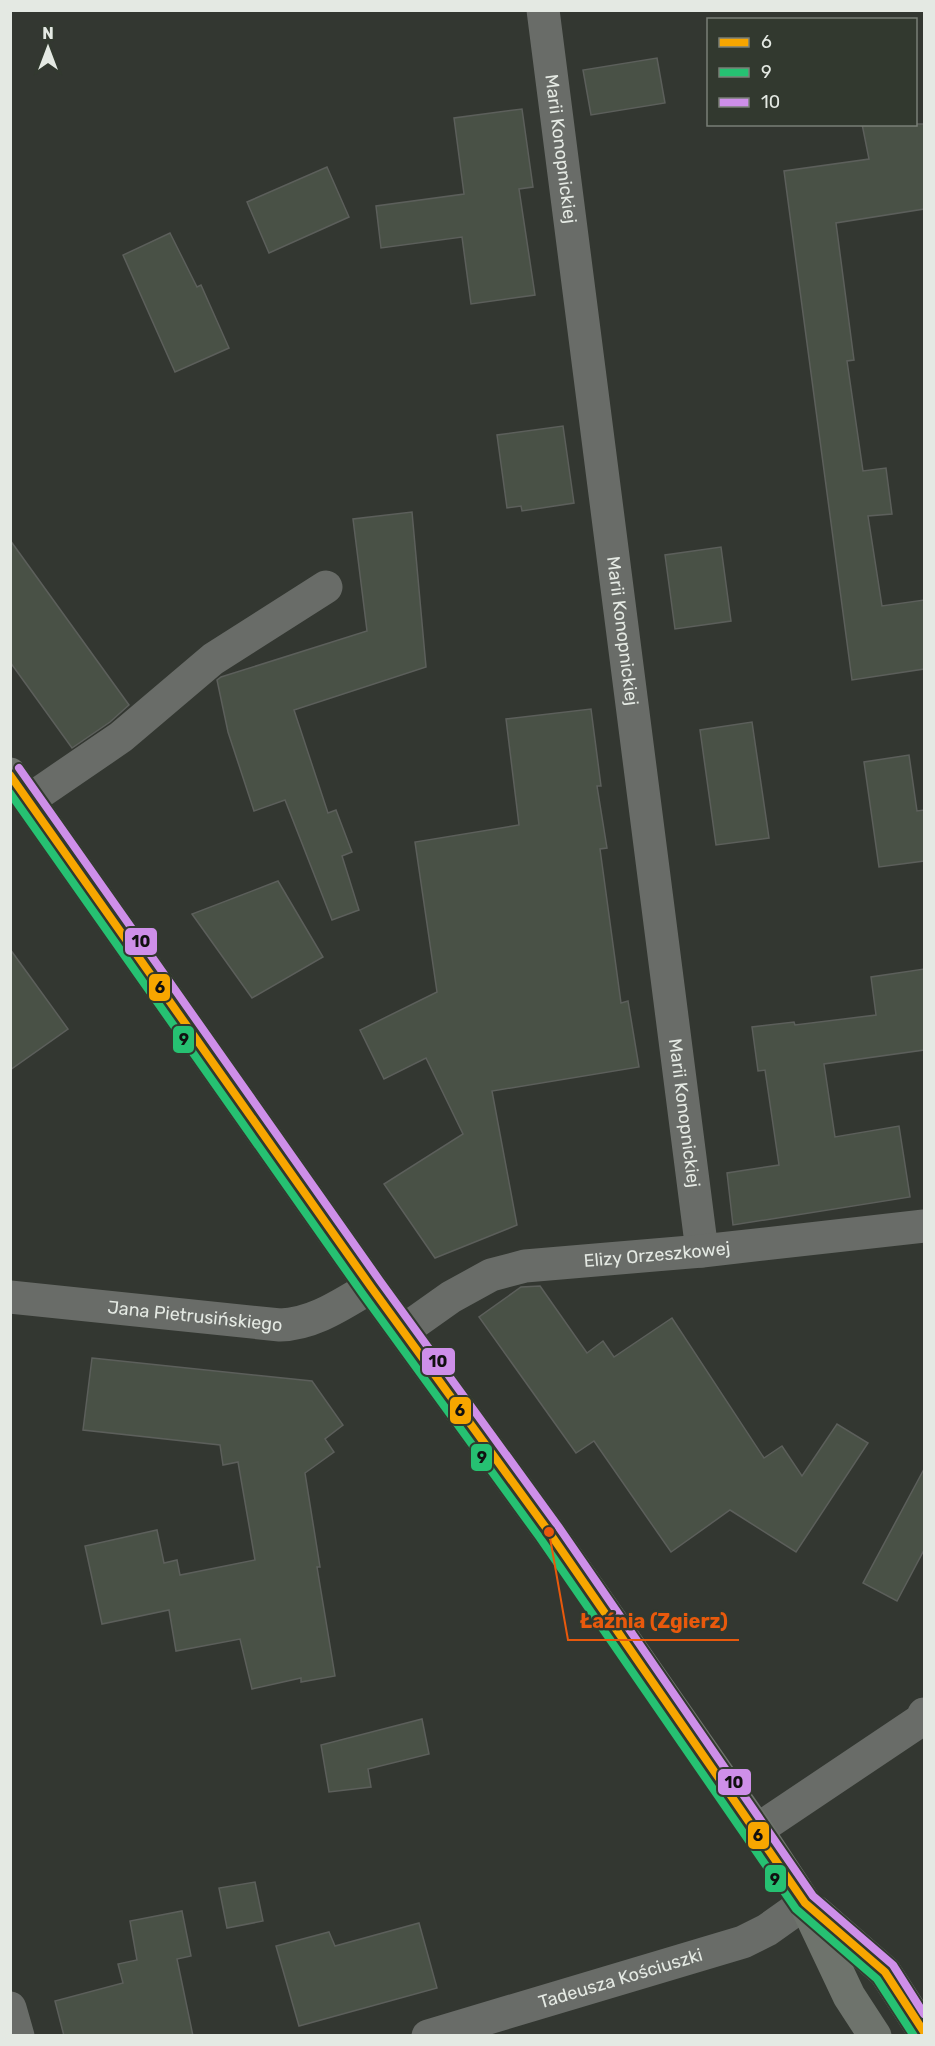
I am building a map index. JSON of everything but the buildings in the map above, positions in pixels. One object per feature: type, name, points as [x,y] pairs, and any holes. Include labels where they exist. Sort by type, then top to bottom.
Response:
[{"type":"main road","points":[[20,787],[371,1287],[549,1532],[757,1830],[805,1903],[849,1996],[875,2036]]},
{"type":"main road","points":[[805,1903],[885,1972],[924,2032]]},
{"type":"street","name":"Marii Konopnickiej","points":[[543,10],[702,1251]]},
{"type":"street","points":[[20,787],[121,736],[213,658],[326,587]]},
{"type":"street","name":"Elizy Orzeszkowej","points":[[403,1331],[451,1297],[491,1275],[525,1266],[702,1251],[924,1226]]},
{"type":"street","name":"Jana Pietrusińskiego","points":[[10,1297],[280,1325],[297,1324],[325,1314],[371,1287]]},
{"type":"street","points":[[757,1830],[921,1720],[924,1714]]},
{"type":"street","name":"Tadeusza Kościuszki","points":[[428,2036],[743,1942],[766,1930],[805,1903]]},
{"type":"street","points":[[10,2008],[18,2036]]},
{"type":"transit line","name":"10","points":[[19,768],[380,1281],[558,1526],[813,1896],[893,1965],[924,2014]]},
{"type":"transit line","name":"6","points":[[10,775],[371,1287],[549,1532],[805,1903],[885,1972],[924,2032]]},
{"type":"transit line","name":"9","points":[[10,793],[362,1293],[540,1538],[796,1909],[877,1979],[914,2036]]},
{"type":"place","name":"Łaźnia (Zgierz)","points":[[549,1532]]}]
